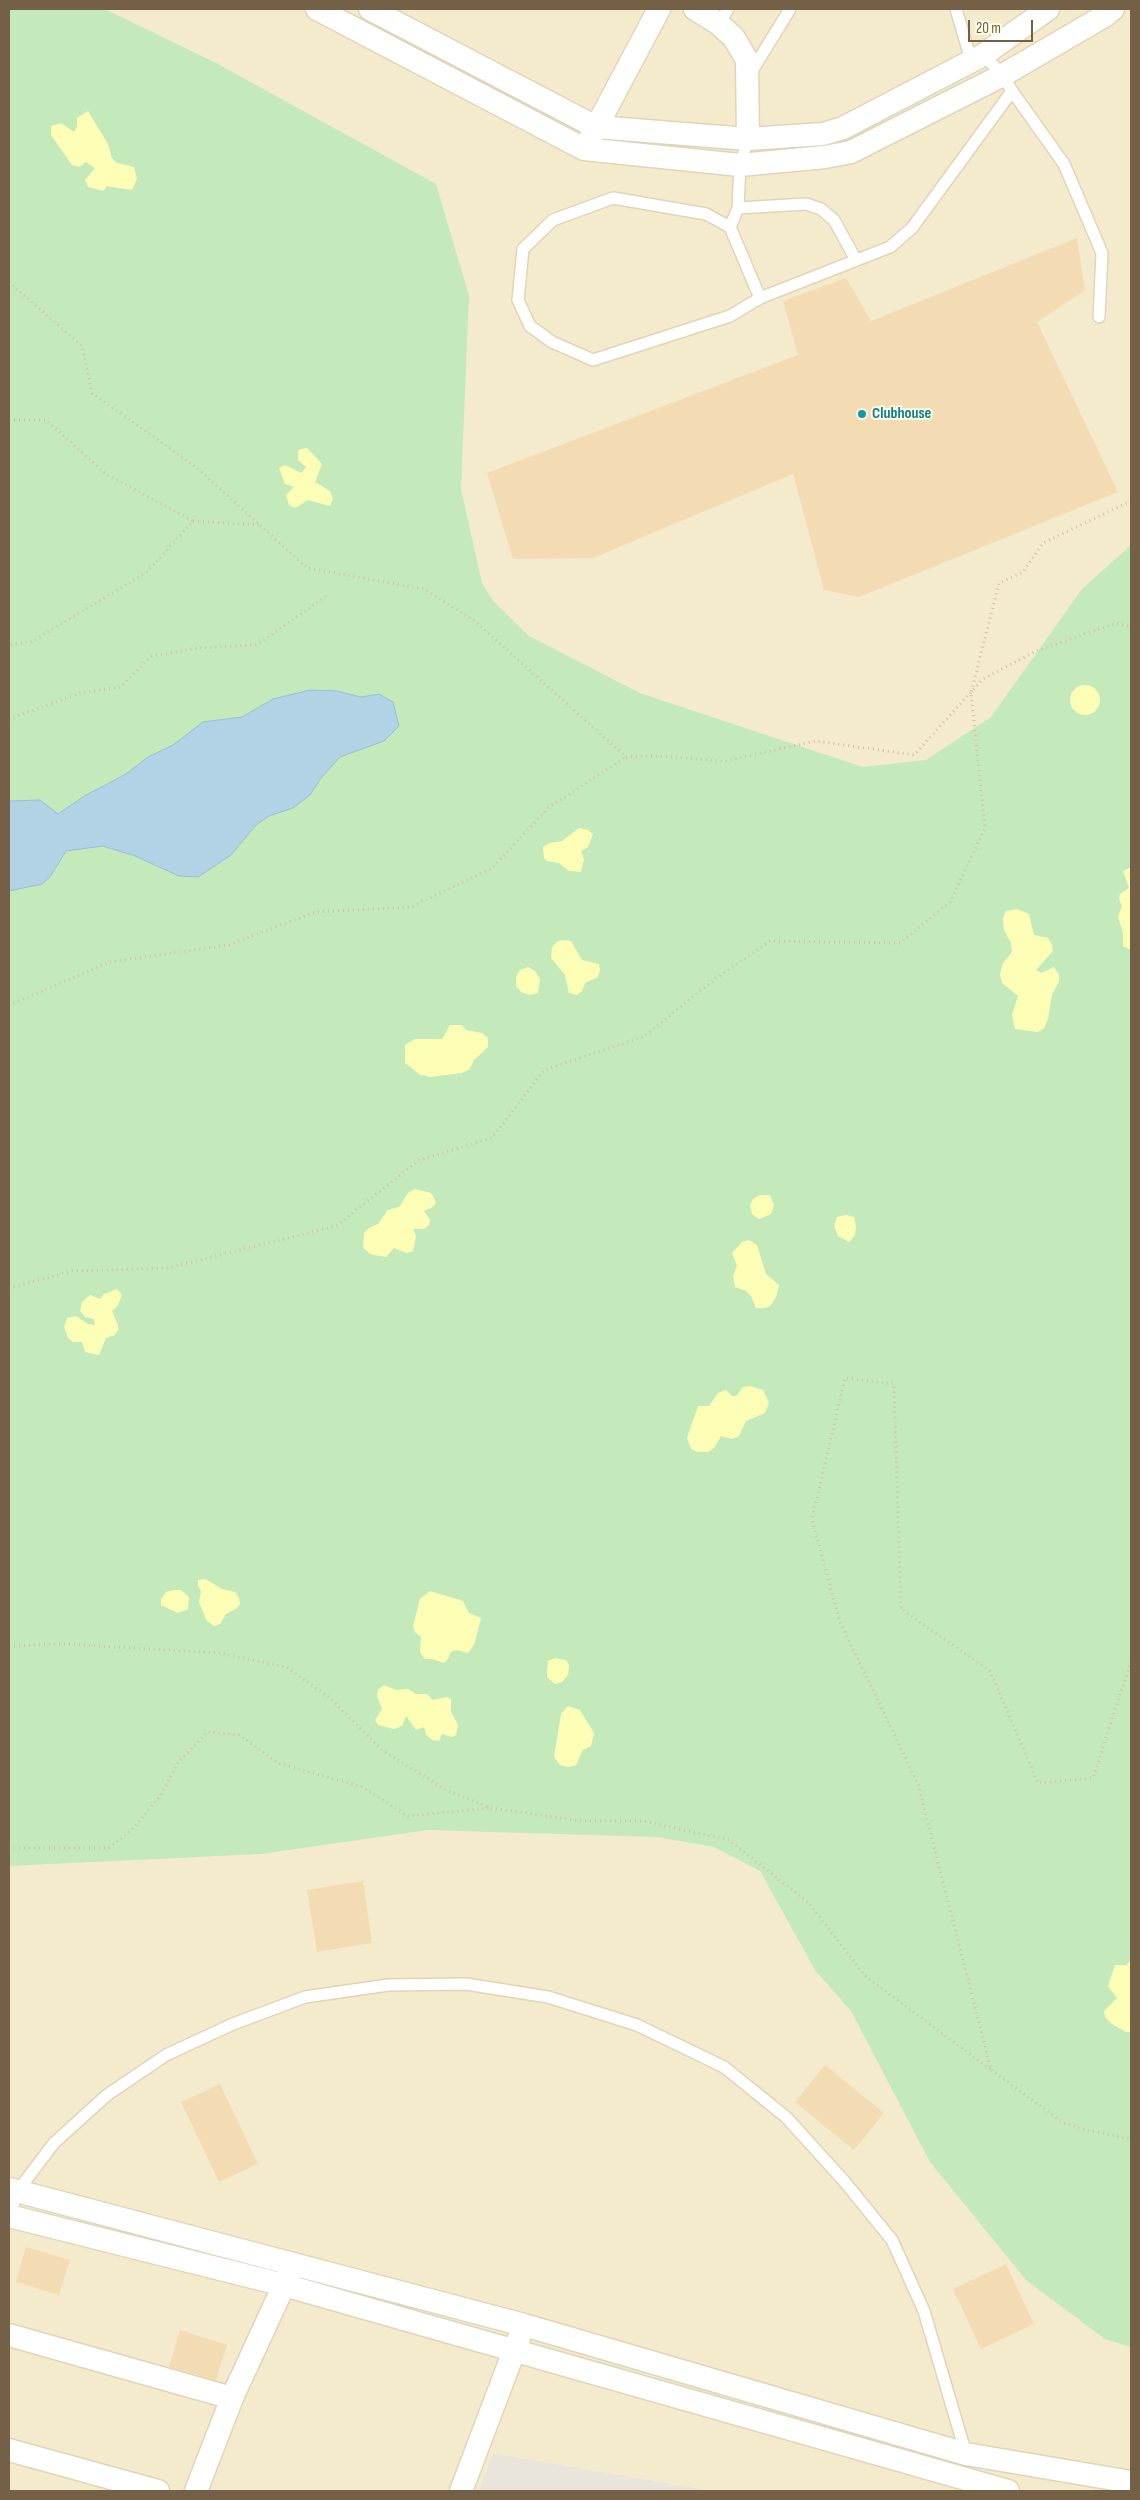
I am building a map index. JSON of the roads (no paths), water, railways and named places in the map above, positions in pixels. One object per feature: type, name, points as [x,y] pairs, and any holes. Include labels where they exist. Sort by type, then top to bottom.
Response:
[{"type":"street","points":[[317,9],[584,149],[740,165],[824,157],[851,152],[1007,83],[1113,9]]},
{"type":"street","points":[[370,9],[596,127],[748,139],[823,134],[843,128],[977,58],[1048,9]]},
{"type":"street","points":[[584,149],[659,9]]},
{"type":"street","points":[[695,9],[723,16],[747,60],[748,139]]},
{"type":"street","points":[[13,2191],[524,2325],[966,2454],[1131,2482]]},
{"type":"street","points":[[9,2216],[284,2285],[1005,2491]]},
{"type":"street","points":[[196,2491],[232,2398],[293,2264]]},
{"type":"street","points":[[461,2491],[524,2325]]},
{"type":"street","points":[[9,2335],[232,2398]]},
{"type":"street","points":[[9,2450],[158,2491]]},
{"type":"street","points":[[966,2454],[1005,2491]]},
{"type":"lane","points":[[747,80],[790,9]]},
{"type":"lane","points":[[956,9],[977,58],[1007,83],[1064,164],[1102,253],[1099,317]]},
{"type":"lane","points":[[760,298],[730,227],[706,214],[613,198],[553,220],[523,249],[518,300],[530,326],[552,342],[593,360],[730,316],[760,298],[890,247],[912,228],[1007,83]]},
{"type":"lane","points":[[730,227],[738,208],[740,165],[748,139]]},
{"type":"lane","points":[[738,208],[806,204],[821,209],[834,220],[856,260]]},
{"type":"lane","points":[[9,2216],[13,2191],[54,2143],[107,2095],[166,2055],[233,2024],[305,1997],[388,1985],[466,1984],[548,1997],[637,2025],[724,2067],[786,2117],[844,2181],[892,2240],[924,2311],[966,2454]]},
{"type":"water","points":[[310,690],[337,691],[361,697],[379,694],[393,702],[399,726],[384,741],[340,757],[321,778],[310,795],[293,808],[269,816],[256,825],[231,855],[198,877],[179,876],[135,856],[103,846],[66,851],[50,877],[42,884],[9,891],[9,801],[40,800],[58,814],[86,795],[126,774],[148,757],[173,745],[203,722],[242,717],[273,699]]},
{"type":"place","name":"Clubhouse","points":[[862,414]]}]
